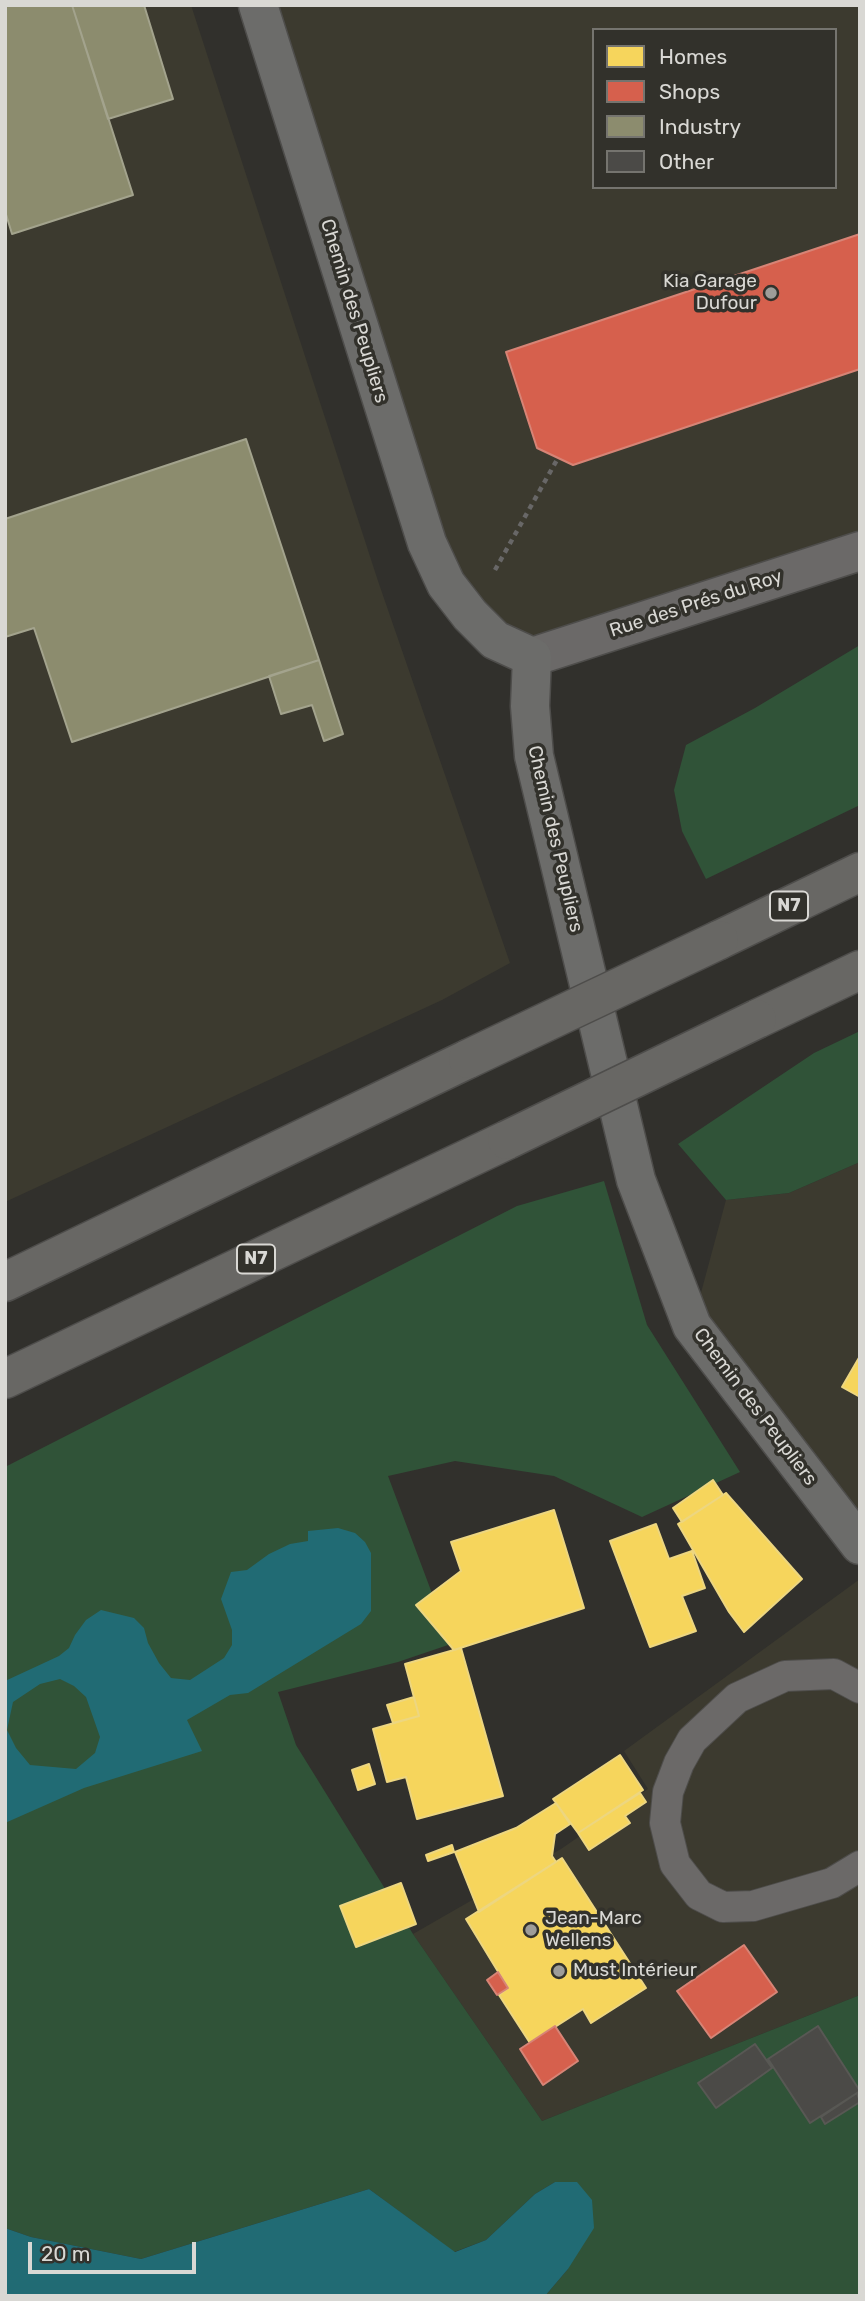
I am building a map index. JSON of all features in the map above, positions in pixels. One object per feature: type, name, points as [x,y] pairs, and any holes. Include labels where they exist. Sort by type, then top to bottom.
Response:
[{"type":"highway","name":"N7","points":[[5,1282],[860,872]]},
{"type":"highway","name":"N7","points":[[5,1379],[860,970]]},
{"type":"street","name":"Chemin des Peupliers","points":[[258,5],[427,543],[446,584],[470,615],[495,640],[532,657],[530,706],[534,756],[636,1180],[692,1326],[860,1545]]},
{"type":"street","name":"Rue des Prés du Roy","points":[[532,657],[860,551]]},
{"type":"lane","points":[[860,1688],[834,1674],[785,1676],[737,1698],[692,1740],[679,1763],[668,1792],[665,1823],[675,1864],[699,1895],[723,1907],[753,1906],[832,1883],[860,1866]]},
{"type":"path","points":[[470,615],[558,458]]},
{"type":"shaded area","points":[[5,5],[191,5],[378,581],[510,963],[442,1000],[5,1202]]},
{"type":"shaded area","points":[[258,5],[860,5],[860,551],[532,657],[470,615]]},
{"type":"shaded area","points":[[860,1162],[860,1545],[692,1326],[726,1200],[789,1193]]},
{"type":"shaded area","points":[[860,1579],[860,1995],[542,2121],[413,1934],[561,1849],[648,1789],[624,1751]]},
{"type":"green space","points":[[860,645],[860,805],[706,879],[682,831],[674,790],[686,745],[755,708]]},
{"type":"green space","points":[[860,1031],[860,1162],[789,1193],[726,1200],[678,1144],[814,1053]]},
{"type":"green space","points":[[604,1181],[647,1325],[740,1472],[642,1517],[554,1476],[455,1461],[388,1476],[451,1644],[398,1662],[278,1692],[296,1745],[413,1934],[542,2121],[860,1995],[860,2296],[545,2296],[568,2269],[576,2182],[555,2182],[535,2194],[486,2240],[454,2252],[369,2189],[141,2259],[31,2237],[5,2228],[5,1467],[517,1206]]},
{"type":"water","points":[[338,1528],[355,1533],[365,1542],[371,1553],[371,1611],[361,1624],[248,1693],[230,1695],[187,1720],[202,1751],[84,1788],[5,1823],[5,1681],[59,1656],[69,1648],[86,1620],[101,1610],[134,1618],[144,1628],[148,1643],[171,1678],[190,1680],[224,1658],[232,1645],[232,1630],[221,1599],[231,1572],[247,1570],[269,1554],[290,1544],[308,1541],[308,1531]],"holes":[[[60,1679],[74,1686],[86,1697],[100,1737],[95,1753],[76,1769],[30,1765],[16,1748],[7,1730],[13,1702],[40,1684]]]},
{"type":"water","points":[[555,2182],[577,2182],[592,2200],[594,2228],[568,2269],[545,2296],[5,2296],[5,2228],[31,2237],[141,2259],[369,2189],[455,2252],[486,2240],[535,2194]]},
{"type":"building: Homes","points":[[860,1356],[860,1397],[842,1387]]},
{"type":"building: Homes","points":[[713,1480],[723,1495],[682,1522],[673,1508]]},
{"type":"building: Homes","points":[[726,1493],[802,1579],[744,1632],[729,1612],[678,1524]]},
{"type":"building: Homes","points":[[554,1510],[584,1608],[454,1650],[416,1605],[461,1571],[451,1542]]},
{"type":"building: Homes","points":[[656,1524],[669,1559],[692,1551],[705,1588],[682,1596],[696,1631],[650,1647],[610,1541]]},
{"type":"building: Homes","points":[[461,1648],[503,1796],[417,1819],[406,1777],[387,1782],[373,1729],[419,1716],[405,1664]]},
{"type":"building: Homes","points":[[414,1697],[419,1716],[393,1723],[387,1705]]},
{"type":"building: Homes","points":[[620,1755],[643,1790],[578,1833],[553,1799]]},
{"type":"building: Homes","points":[[369,1764],[375,1784],[358,1790],[352,1770]]},
{"type":"building: Homes","points":[[640,1793],[646,1802],[625,1816],[630,1823],[589,1850],[578,1833]]},
{"type":"building: Homes","points":[[556,1803],[570,1824],[555,1834],[552,1856],[556,1862],[479,1912],[455,1852],[516,1828]]},
{"type":"building: Homes","points":[[452,1845],[454,1852],[428,1861],[426,1855]]},
{"type":"building: Homes","points":[[562,1858],[646,1988],[591,2023],[583,2009],[530,2043],[499,1995],[508,1988],[466,1919]]},
{"type":"building: Homes","points":[[401,1883],[416,1924],[356,1947],[340,1906]]},
{"type":"building: Shops","name":"Kia Garage Dufour","points":[[860,234],[860,369],[573,465],[537,448],[506,352]]},
{"type":"building: Shops","points":[[744,1945],[777,1992],[711,2038],[677,1991]]},
{"type":"building: Shops","points":[[498,1972],[508,1988],[497,1995],[487,1980]]},
{"type":"building: Shops","points":[[555,2026],[578,2061],[543,2085],[520,2049]]},
{"type":"building: Industry","points":[[5,5],[72,5],[133,195],[12,234],[5,211]]},
{"type":"building: Industry","points":[[72,5],[144,5],[173,99],[108,119]]},
{"type":"building: Industry","points":[[246,439],[319,660],[72,742],[34,628],[5,637],[5,519]]},
{"type":"building: Industry","points":[[319,660],[343,734],[324,741],[312,705],[281,714],[269,676]]},
{"type":"building: Other","points":[[818,2026],[860,2091],[810,2123],[768,2059]]},
{"type":"building: Other","points":[[755,2044],[772,2068],[716,2108],[698,2083]]},
{"type":"building: Other","points":[[857,2093],[860,2102],[825,2124],[821,2117]]},
{"type":"place","name":"Kia Garage Dufour","points":[[771,293]]},
{"type":"place","name":"Jean-Marc Wellens","points":[[531,1930]]},
{"type":"place","name":"Must Intérieur","points":[[559,1971]]}]
